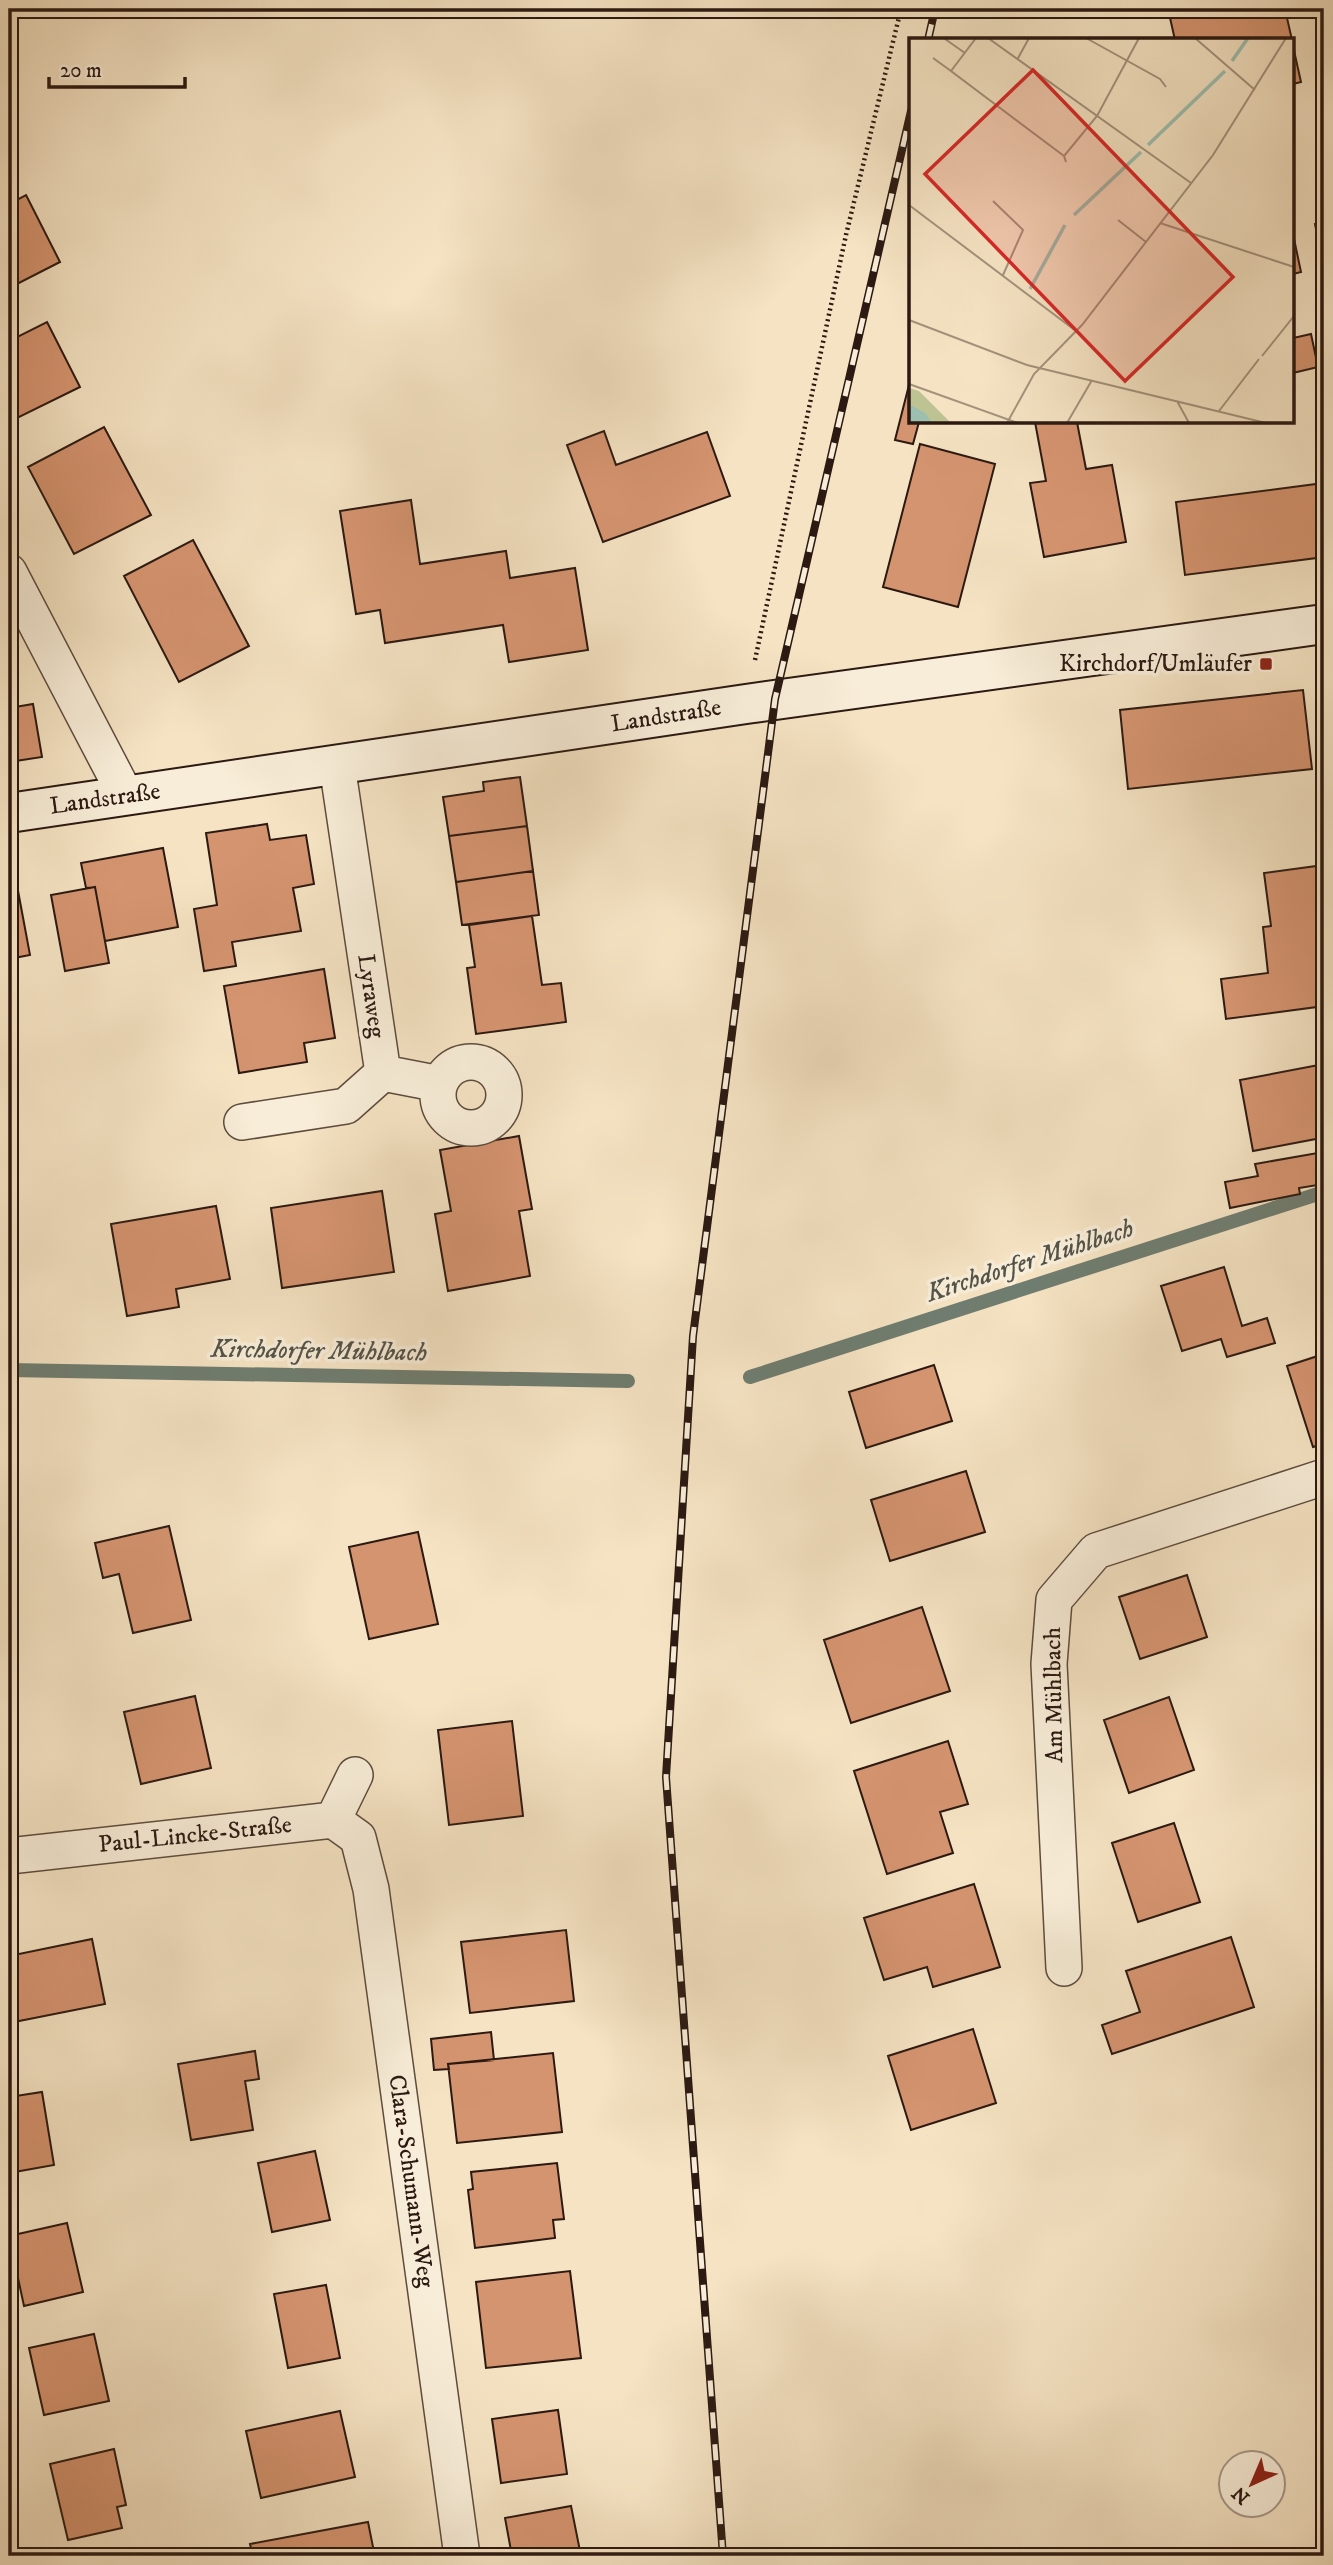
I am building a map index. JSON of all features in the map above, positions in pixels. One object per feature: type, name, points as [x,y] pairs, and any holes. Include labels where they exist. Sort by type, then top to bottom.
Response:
[{"type":"street","points":[[9,572],[126,796]]},
{"type":"street","name":"Landstraße","points":[[9,813],[746,704],[1324,624]]},
{"type":"street","name":"Lyraweg","points":[[242,1122],[346,1106],[383,1073],[337,765]]},
{"type":"street","points":[[383,1073],[440,1084]]},
{"type":"street","name":"Am Mühlbach","points":[[1064,1968],[1049,1664],[1054,1600],[1096,1551],[1324,1477]]},
{"type":"street","points":[[333,1820],[355,1775]]},
{"type":"street","name":"Paul-Lincke-Straße","points":[[9,1856],[333,1820]]},
{"type":"street","name":"Clara-Schumann-Weg","points":[[333,1820],[358,1838],[371,1889],[462,2556]]},
{"type":"path","points":[[746,704],[846,235],[901,9]]},
{"type":"building","points":[[1168,9],[1285,9],[1292,38],[1175,38]]},
{"type":"building","points":[[1294,50],[1301,82],[1294,84]]},
{"type":"building","points":[[26,195],[60,262],[9,288],[9,204]]},
{"type":"building","points":[[1324,222],[1324,270],[1315,224]]},
{"type":"building","points":[[1294,239],[1301,272],[1294,274]]},
{"type":"building","points":[[47,322],[80,387],[9,422],[9,341]]},
{"type":"building","points":[[1311,334],[1318,367],[1294,373],[1294,338]]},
{"type":"building","points":[[909,385],[909,424],[918,424],[913,444],[895,440]]},
{"type":"building","points":[[1035,424],[1077,424],[1086,469],[1112,465],[1126,542],[1044,557],[1030,483],[1046,481]]},
{"type":"building","points":[[104,427],[151,515],[74,554],[28,467]]},
{"type":"building","points":[[604,431],[616,465],[707,432],[730,496],[603,542],[567,445]]},
{"type":"building","points":[[920,444],[995,464],[958,607],[883,587]]},
{"type":"building","points":[[1324,483],[1324,557],[1185,575],[1176,502]]},
{"type":"building","points":[[411,500],[420,564],[506,551],[510,578],[575,568],[588,650],[509,662],[503,625],[385,643],[380,610],[356,614],[340,511]]},
{"type":"building","points":[[193,540],[249,646],[179,682],[124,576]]},
{"type":"building","points":[[1303,690],[1312,769],[1128,789],[1120,710]]},
{"type":"building","points":[[33,704],[42,757],[9,762],[9,708]]},
{"type":"building","points":[[520,777],[527,826],[449,836],[443,797],[484,791],[483,782]]},
{"type":"building","points":[[267,824],[270,840],[306,835],[314,884],[293,888],[301,931],[232,942],[236,966],[204,971],[194,909],[217,905],[206,833]]},
{"type":"building","points":[[527,826],[533,871],[456,882],[449,836]]},
{"type":"building","points":[[163,848],[178,927],[105,941],[95,887],[86,888],[81,863]]},
{"type":"building","points":[[1324,865],[1324,1006],[1226,1019],[1221,979],[1268,973],[1263,927],[1271,926],[1264,873]]},
{"type":"building","points":[[533,871],[539,915],[462,925],[456,882]]},
{"type":"building","points":[[16,880],[30,955],[9,959],[9,881]]},
{"type":"building","points":[[95,887],[109,963],[65,971],[51,895]]},
{"type":"building","points":[[532,916],[542,985],[561,983],[566,1022],[476,1034],[467,968],[475,967],[469,925]]},
{"type":"building","points":[[324,969],[335,1038],[304,1043],[307,1062],[239,1073],[224,986]]},
{"type":"building","points":[[1324,1064],[1324,1184],[1299,1188],[1300,1194],[1230,1208],[1225,1182],[1258,1176],[1255,1164],[1318,1153],[1316,1139],[1253,1151],[1240,1080]]},
{"type":"building","points":[[519,1136],[532,1209],[519,1211],[530,1276],[448,1291],[435,1214],[451,1211],[440,1150]]},
{"type":"building","points":[[382,1191],[394,1272],[282,1288],[271,1208]]},
{"type":"building","points":[[216,1206],[230,1279],[176,1289],[179,1307],[127,1316],[111,1224]]},
{"type":"building","points":[[1224,1267],[1242,1326],[1267,1318],[1275,1343],[1227,1357],[1221,1339],[1182,1351],[1161,1286]]},
{"type":"building","points":[[1324,1354],[1324,1444],[1313,1447],[1287,1366]]},
{"type":"building","points":[[934,1365],[952,1421],[866,1448],[849,1392]]},
{"type":"building","points":[[966,1471],[985,1532],[890,1561],[871,1500]]},
{"type":"building","points":[[169,1526],[191,1620],[133,1633],[119,1574],[103,1578],[95,1543]]},
{"type":"building","points":[[418,1532],[438,1624],[369,1639],[349,1547]]},
{"type":"building","points":[[1187,1575],[1207,1637],[1140,1659],[1119,1597]]},
{"type":"building","points":[[922,1607],[950,1691],[851,1723],[824,1640]]},
{"type":"building","points":[[195,1696],[211,1768],[141,1784],[124,1712]]},
{"type":"building","points":[[1169,1697],[1194,1770],[1129,1793],[1104,1720]]},
{"type":"building","points":[[512,1721],[523,1816],[449,1825],[438,1730]]},
{"type":"building","points":[[948,1741],[968,1804],[940,1812],[953,1853],[887,1874],[854,1771]]},
{"type":"building","points":[[1174,1823],[1200,1902],[1138,1922],[1112,1843]]},
{"type":"building","points":[[974,1884],[1000,1967],[933,1987],[927,1967],[884,1980],[864,1918]]},
{"type":"building","points":[[566,1930],[574,2001],[470,2013],[461,1942]]},
{"type":"building","points":[[1231,1937],[1254,2007],[1112,2054],[1102,2025],[1140,2012],[1126,1971]]},
{"type":"building","points":[[92,1939],[105,2004],[9,2023],[9,1956]]},
{"type":"building","points":[[973,2029],[996,2103],[911,2130],[888,2056]]},
{"type":"building","points":[[491,2032],[494,2060],[448,2064],[449,2069],[434,2070],[431,2039]]},
{"type":"building","points":[[255,2051],[259,2079],[245,2081],[253,2130],[191,2140],[178,2064]]},
{"type":"building","points":[[553,2053],[562,2132],[457,2143],[448,2064]]},
{"type":"building","points":[[42,2092],[54,2165],[9,2173],[9,2097]]},
{"type":"building","points":[[315,2151],[330,2220],[272,2232],[258,2163]]},
{"type":"building","points":[[557,2163],[564,2219],[553,2220],[555,2238],[475,2248],[468,2190],[473,2189],[471,2172]]},
{"type":"building","points":[[67,2223],[83,2292],[24,2306],[9,2236]]},
{"type":"building","points":[[570,2271],[581,2358],[486,2368],[476,2282]]},
{"type":"building","points":[[326,2285],[340,2358],[288,2368],[274,2294]]},
{"type":"building","points":[[94,2334],[109,2401],[44,2415],[29,2348]]},
{"type":"building","points":[[558,2410],[567,2474],[501,2483],[492,2419]]},
{"type":"building","points":[[340,2411],[355,2477],[261,2498],[246,2431]]},
{"type":"building","points":[[114,2449],[126,2505],[117,2507],[122,2528],[68,2540],[50,2464]]},
{"type":"building","points":[[571,2506],[581,2556],[512,2556],[505,2518]]},
{"type":"building","points":[[368,2522],[374,2552],[356,2556],[253,2556],[250,2544]]},
{"type":"waterway","name":"Kirchdorfer Mühlbach","points":[[750,1377],[1324,1192]]},
{"type":"waterway","name":"Kirchdorfer Mühlbach","points":[[9,1370],[628,1381]]},
{"type":"railway","points":[[928,38],[935,9]]},
{"type":"railway","points":[[723,2556],[666,1777],[693,1336],[775,699],[909,120]]},
{"type":"place","name":"Kirchdorf/Umläufer","points":[[1266,664]]}]
